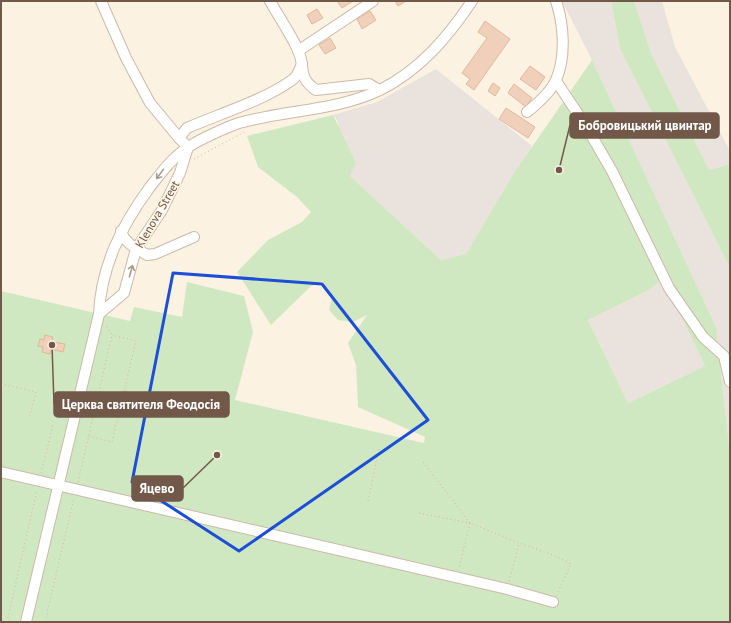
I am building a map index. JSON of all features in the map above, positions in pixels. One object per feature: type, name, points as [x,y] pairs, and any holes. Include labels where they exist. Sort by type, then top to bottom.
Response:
[{"type":"street","points":[[101,1],[126,58],[150,103],[188,147]]},
{"type":"street","points":[[270,1],[298,51],[302,63],[301,71],[308,85],[316,90],[369,84],[379,90]]},
{"type":"street","points":[[298,51],[373,1]]},
{"type":"street","name":"Klenova Street","points":[[26,622],[99,314],[99,294],[102,282],[112,251],[139,203],[165,167],[188,147],[238,124],[353,100],[379,90],[419,65],[438,47],[472,1]]},
{"type":"street","points":[[527,112],[539,101],[556,81],[561,54],[562,23],[556,1]]},
{"type":"street","points":[[180,138],[187,128],[263,96],[293,79],[298,73],[302,63]]},
{"type":"street","points":[[556,81],[586,126],[612,171],[669,288],[703,337],[724,356],[730,382]]},
{"type":"street","name":"Klenova Street","points":[[124,293],[136,249],[162,210],[180,173],[188,147]]},
{"type":"street","points":[[122,231],[124,238],[136,249],[147,254],[155,254],[194,237]]},
{"type":"street","points":[[102,282],[104,291],[109,295],[124,293]]},
{"type":"street","points":[[99,314],[124,293]]},
{"type":"street","points":[[1,472],[507,589],[553,602]]},
{"type":"path","points":[[46,622],[112,335],[99,314]]},
{"type":"path","points":[[88,436],[112,442],[125,390],[136,340],[112,335]]},
{"type":"path","points":[[1,384],[36,392],[30,420]]},
{"type":"path","points":[[7,622],[53,426]]},
{"type":"path","points":[[368,501],[379,448]]},
{"type":"path","points":[[423,462],[470,522]]},
{"type":"path","points":[[419,513],[470,522],[519,543],[553,554],[571,564],[553,602]]},
{"type":"path","points":[[457,578],[470,522]]},
{"type":"path","points":[[507,589],[519,543]]},
{"type":"highlighted area","points":[[173,273],[322,284],[428,420],[239,551],[132,482]]},
{"type":"shaded area","points":[[562,1],[611,1],[620,49],[730,268],[730,454],[716,327],[592,60]]},
{"type":"shaded area","points":[[634,1],[662,1],[675,47],[730,151],[730,164],[709,170],[651,53]]},
{"type":"shaded area","points":[[436,69],[532,146],[466,254],[441,260],[350,176],[337,120],[333,115],[377,102]]},
{"type":"shaded area","points":[[663,277],[705,366],[628,403],[588,320],[649,290]]},
{"type":"green space","points":[[611,1],[634,1],[651,53],[709,170],[730,164],[730,268],[620,49]]},
{"type":"green space","points":[[592,60],[716,327],[730,454],[730,622],[1,622],[1,291],[130,321],[134,307],[182,317],[187,282],[244,296],[253,332],[235,400],[424,443],[425,437],[358,407],[356,365],[348,343],[367,315],[353,322],[338,320],[329,310],[332,297],[322,281],[310,287],[271,325],[237,272],[268,240],[302,222],[311,212],[297,197],[258,167],[247,136],[333,115],[356,163],[350,176],[441,260],[466,254],[516,170]],"holes":[[[663,278],[705,366],[628,403],[588,320],[649,290]]]},
{"type":"building","points":[[337,1],[353,1],[342,8]]},
{"type":"building","points":[[395,1],[406,1],[398,6]]},
{"type":"building","points":[[317,9],[323,18],[312,24],[307,15]]},
{"type":"building","points":[[370,11],[376,20],[362,29],[357,19]]},
{"type":"building","points":[[485,21],[510,39],[474,90],[466,84],[470,79],[462,73],[487,38],[478,32]]},
{"type":"building","points":[[330,38],[336,48],[325,54],[319,45]]},
{"type":"building","points":[[530,66],[545,77],[536,90],[520,79]]},
{"type":"building","points":[[493,83],[500,88],[495,96],[488,91]]},
{"type":"building","points":[[514,84],[532,98],[526,107],[508,93]]},
{"type":"building","points":[[506,108],[535,127],[528,138],[499,119]]},
{"type":"building","points":[[45,335],[53,337],[52,342],[65,344],[63,352],[51,349],[50,354],[42,352],[43,347],[38,346],[40,339],[44,340]]},
{"type":"place","name":"Бобровицький цвинтар","points":[[559,170]]},
{"type":"place","name":"Церква святителя Феодосія","points":[[52,345]]},
{"type":"place","name":"Яцево","points":[[217,455]]}]
